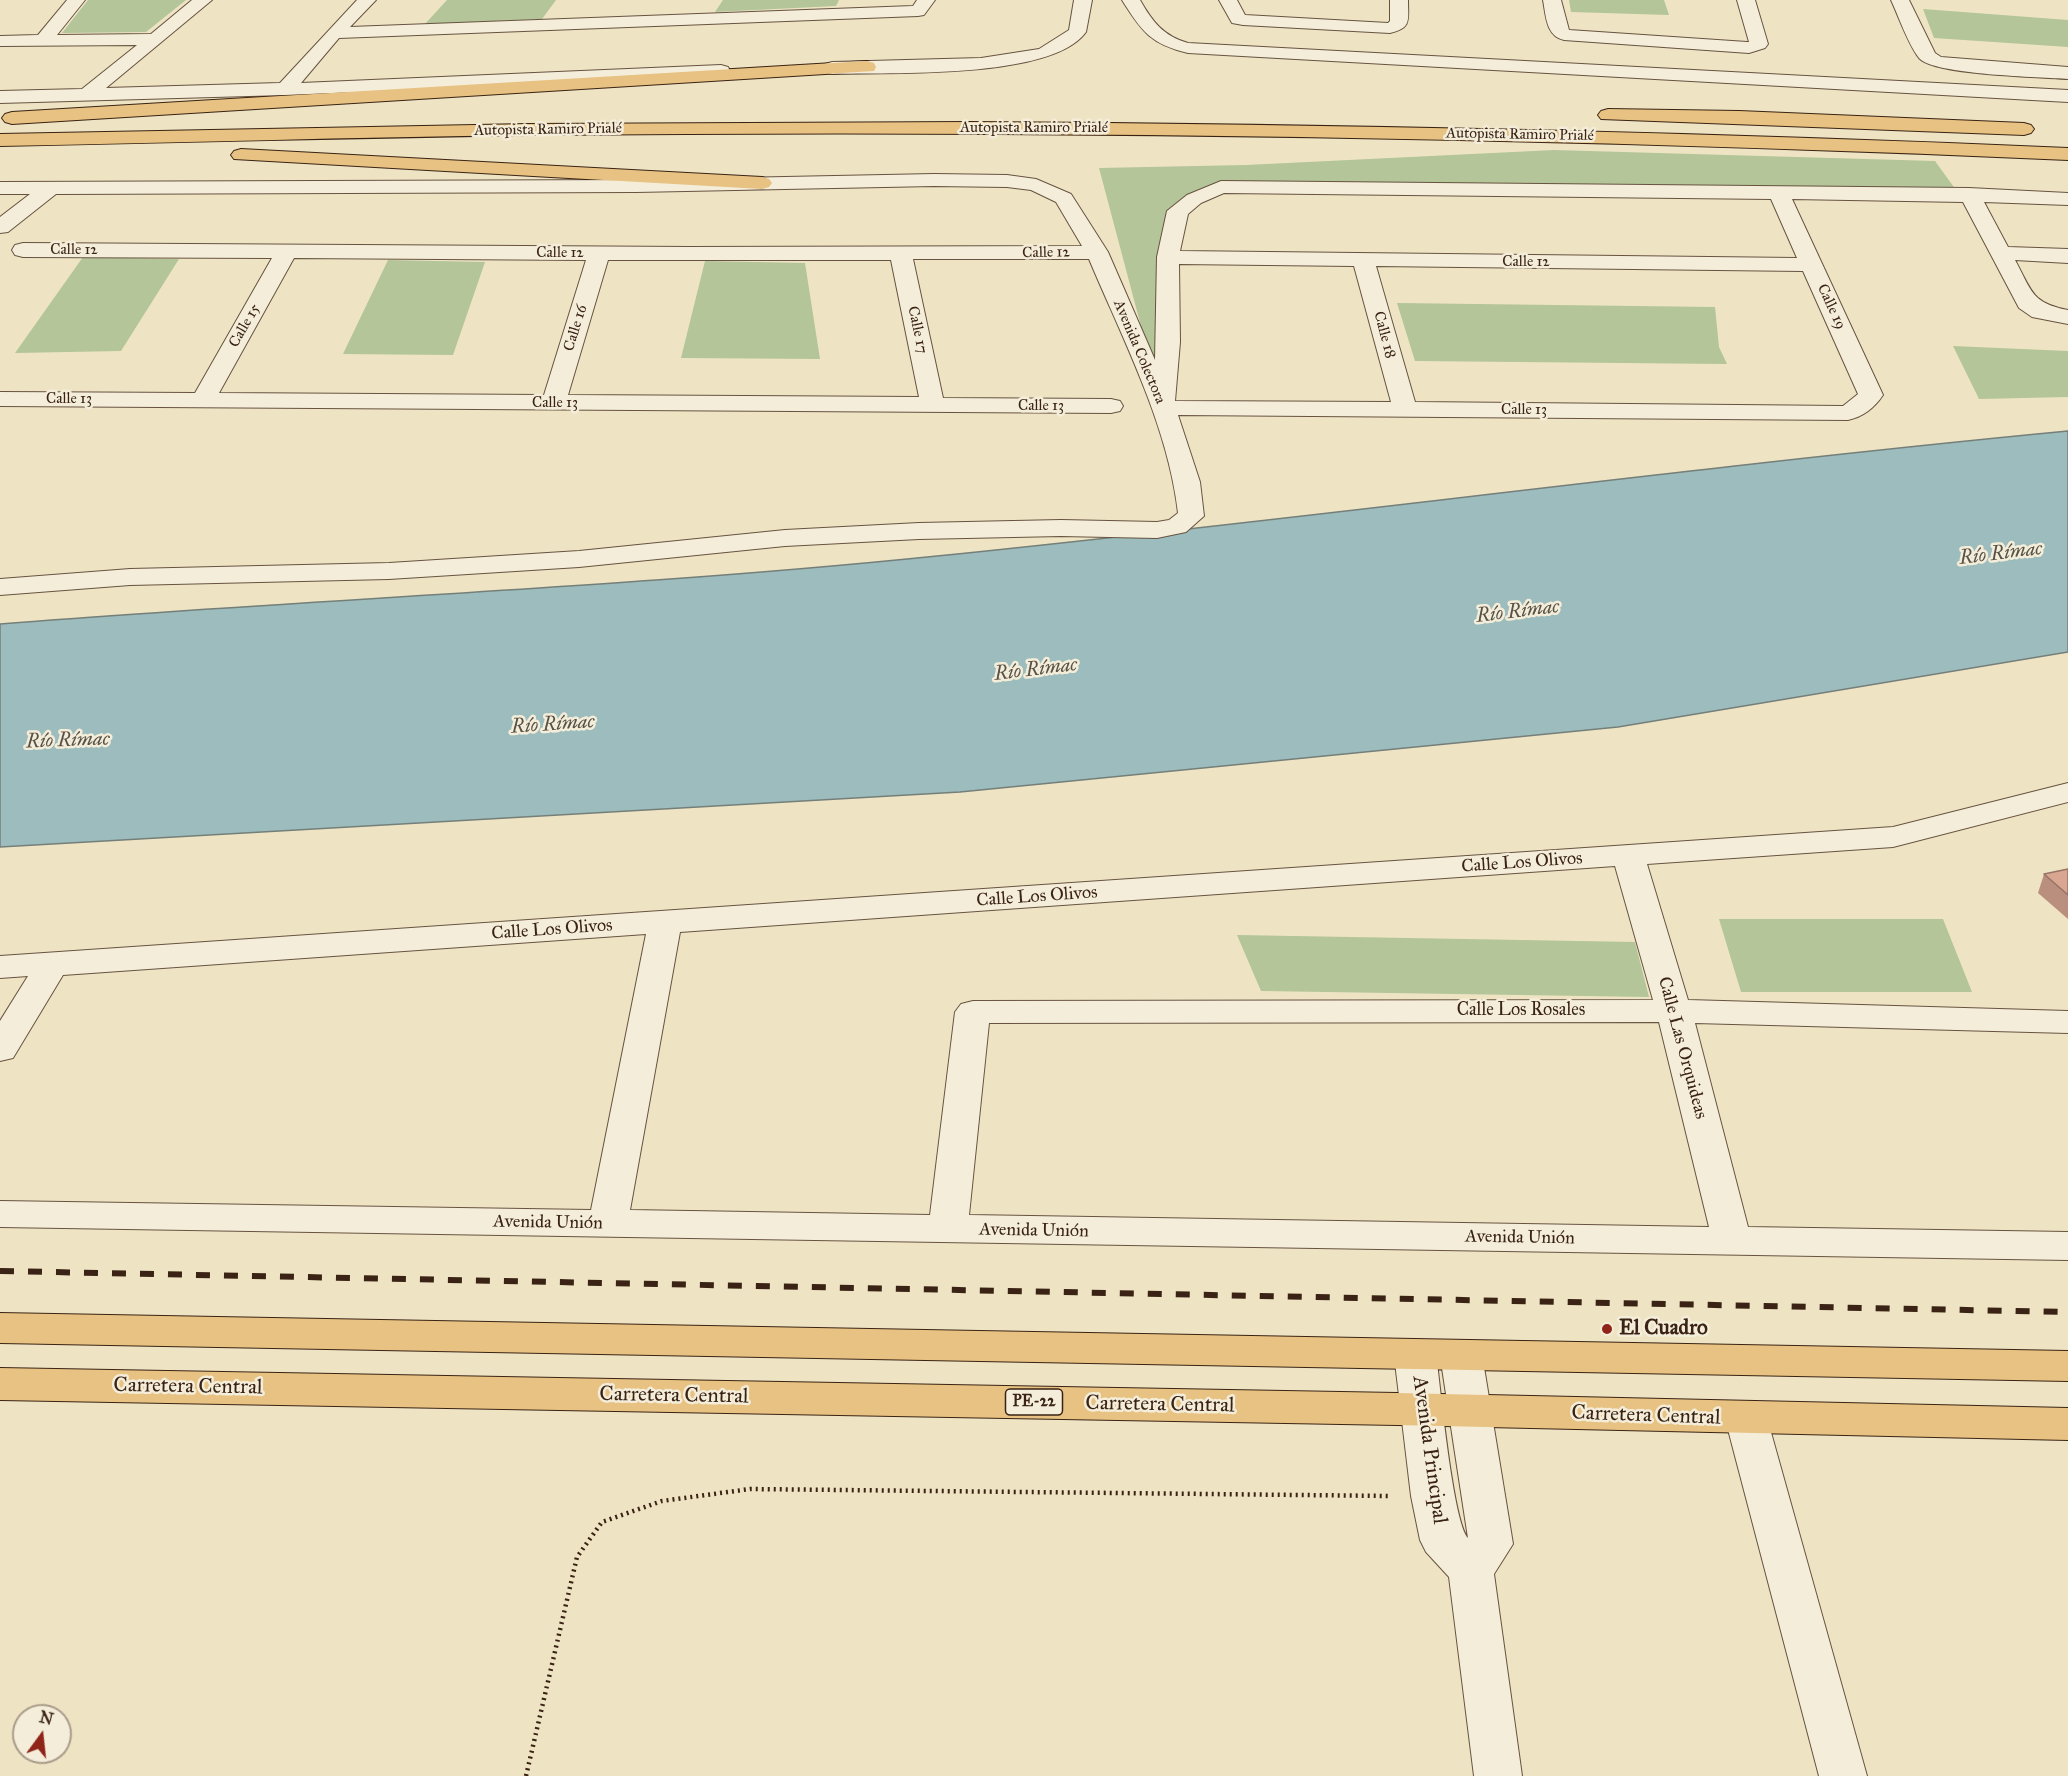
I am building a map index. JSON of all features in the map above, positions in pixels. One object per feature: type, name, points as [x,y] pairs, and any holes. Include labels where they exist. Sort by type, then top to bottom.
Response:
[{"type":"highway","points":[[6,118],[867,67]]},
{"type":"highway","points":[[6,118],[442,111]]},
{"type":"highway","name":"Autopista Ramiro Prialé","points":[[1585,114],[1739,117],[2047,130]]},
{"type":"highway","name":"Autopista Ramiro Prialé","points":[[0,141],[599,129],[1071,128],[1563,136],[2068,154]]},
{"type":"highway","points":[[0,141],[762,183]]},
{"type":"highway","points":[[0,1328],[2068,1366]]},
{"type":"highway","name":"Carretera Central","points":[[0,1384],[2068,1424]]},
{"type":"street","points":[[43,40],[76,0]]},
{"type":"street","points":[[86,95],[203,0]]},
{"type":"street","points":[[285,89],[334,33],[367,0]]},
{"type":"street","points":[[334,33],[918,11],[926,0]]},
{"type":"street","points":[[0,97],[285,89],[719,70],[1008,61],[1045,53],[1077,32],[1083,0]]},
{"type":"street","points":[[1131,0],[1150,32],[1188,48],[2067,96],[2062,72],[1953,65],[1935,61],[1927,56],[1900,0]]},
{"type":"street","points":[[1228,0],[1238,19],[1243,20],[1390,28],[1399,24],[1399,0]]},
{"type":"street","points":[[1552,0],[1558,30],[1564,35],[1749,48],[1759,44],[1746,0]]},
{"type":"street","points":[[623,22],[635,7]]},
{"type":"street","points":[[0,41],[155,39]]},
{"type":"street","points":[[1662,43],[1663,73]]},
{"type":"street","name":"Avenida Colectora","points":[[0,587],[130,577],[390,571],[579,559],[785,538],[908,531],[1061,528],[1157,530],[1177,526],[1191,516],[1187,482],[1163,408],[1097,252],[1064,198],[1036,185],[1007,180],[762,183]]},
{"type":"street","points":[[0,188],[762,183]]},
{"type":"street","points":[[0,227],[52,187]]},
{"type":"street","points":[[1163,408],[1168,342],[1168,257],[1178,211],[1194,199],[1221,187],[1969,194],[2068,199]]},
{"type":"street","name":"Calle 19","points":[[1778,192],[1871,395],[1848,413]]},
{"type":"street","points":[[1969,194],[2027,303],[2040,312],[2068,317]]},
{"type":"street","name":"Calle 12","points":[[23,250],[901,254],[1097,252]]},
{"type":"street","name":"Calle 15","points":[[203,400],[287,251]]},
{"type":"street","name":"Calle 16","points":[[554,403],[599,253]]},
{"type":"street","points":[[2000,253],[2068,256]]},
{"type":"street","name":"Calle 17","points":[[901,254],[933,406]]},
{"type":"street","name":"Calle 12","points":[[1168,257],[1812,265]]},
{"type":"street","name":"Calle 18","points":[[1364,261],[1405,410]]},
{"type":"street","name":"Calle 13","points":[[0,399],[1111,406]]},
{"type":"street","name":"Calle 13","points":[[1163,408],[1848,413]]},
{"type":"street","name":"Calle Los Olivos","points":[[0,967],[1893,837],[2068,792]]},
{"type":"street","name":"Calle Las Orquideas","points":[[1628,855],[1674,1011],[1732,1241]]},
{"type":"street","points":[[608,1224],[665,922]]},
{"type":"street","points":[[0,1050],[52,965]]},
{"type":"street","name":"Calle Los Rosales","points":[[948,1229],[973,1012],[1674,1011],[2068,1022]]},
{"type":"street","name":"Avenida Unión","points":[[0,1214],[2068,1246]]},
{"type":"street","name":"Avenida Principal","points":[[1415,1354],[1433,1496],[1442,1540],[1471,1571]]},
{"type":"street","points":[[1461,1355],[1491,1544],[1471,1571],[1498,1776]]},
{"type":"street","points":[[1746,1418],[1843,1776]]},
{"type":"path","points":[[526,1776],[577,1557],[602,1522],[662,1501],[750,1489],[1433,1496]]},
{"type":"green space","points":[[88,0],[186,0],[146,32],[62,33]]},
{"type":"green space","points":[[447,0],[556,0],[542,19],[425,24]]},
{"type":"green space","points":[[723,0],[839,0],[836,6],[715,12]]},
{"type":"green space","points":[[1569,0],[1664,0],[1669,15],[1571,12]]},
{"type":"green space","points":[[1923,9],[2068,20],[2068,47],[1934,38]]},
{"type":"green space","points":[[1554,150],[1935,161],[1956,190],[1263,182],[1189,196],[1158,359],[1153,359],[1146,345],[1099,168],[1246,165]]},
{"type":"green space","points":[[83,257],[179,259],[121,351],[15,353]]},
{"type":"green space","points":[[388,260],[485,262],[453,355],[343,354]]},
{"type":"green space","points":[[705,261],[805,263],[820,359],[681,358]]},
{"type":"green space","points":[[1397,303],[1715,307],[1719,347],[1727,364],[1415,361]]},
{"type":"green space","points":[[1953,346],[2068,351],[2068,397],[1979,399]]},
{"type":"green space","points":[[1719,919],[1943,919],[1972,992],[1741,992]]},
{"type":"green space","points":[[1237,935],[1635,942],[1649,997],[1261,991]]},
{"type":"water","name":"Río Rímac","points":[[2068,431],[2068,652],[1618,727],[960,792],[0,847],[0,624],[703,577],[820,567],[1220,526],[1785,460]]},
{"type":"building","points":[[2068,869],[2068,895],[2044,874]]},
{"type":"railway","points":[[0,1271],[2068,1312]]},
{"type":"place","name":"El Cuadro","points":[[1607,1329]]}]
